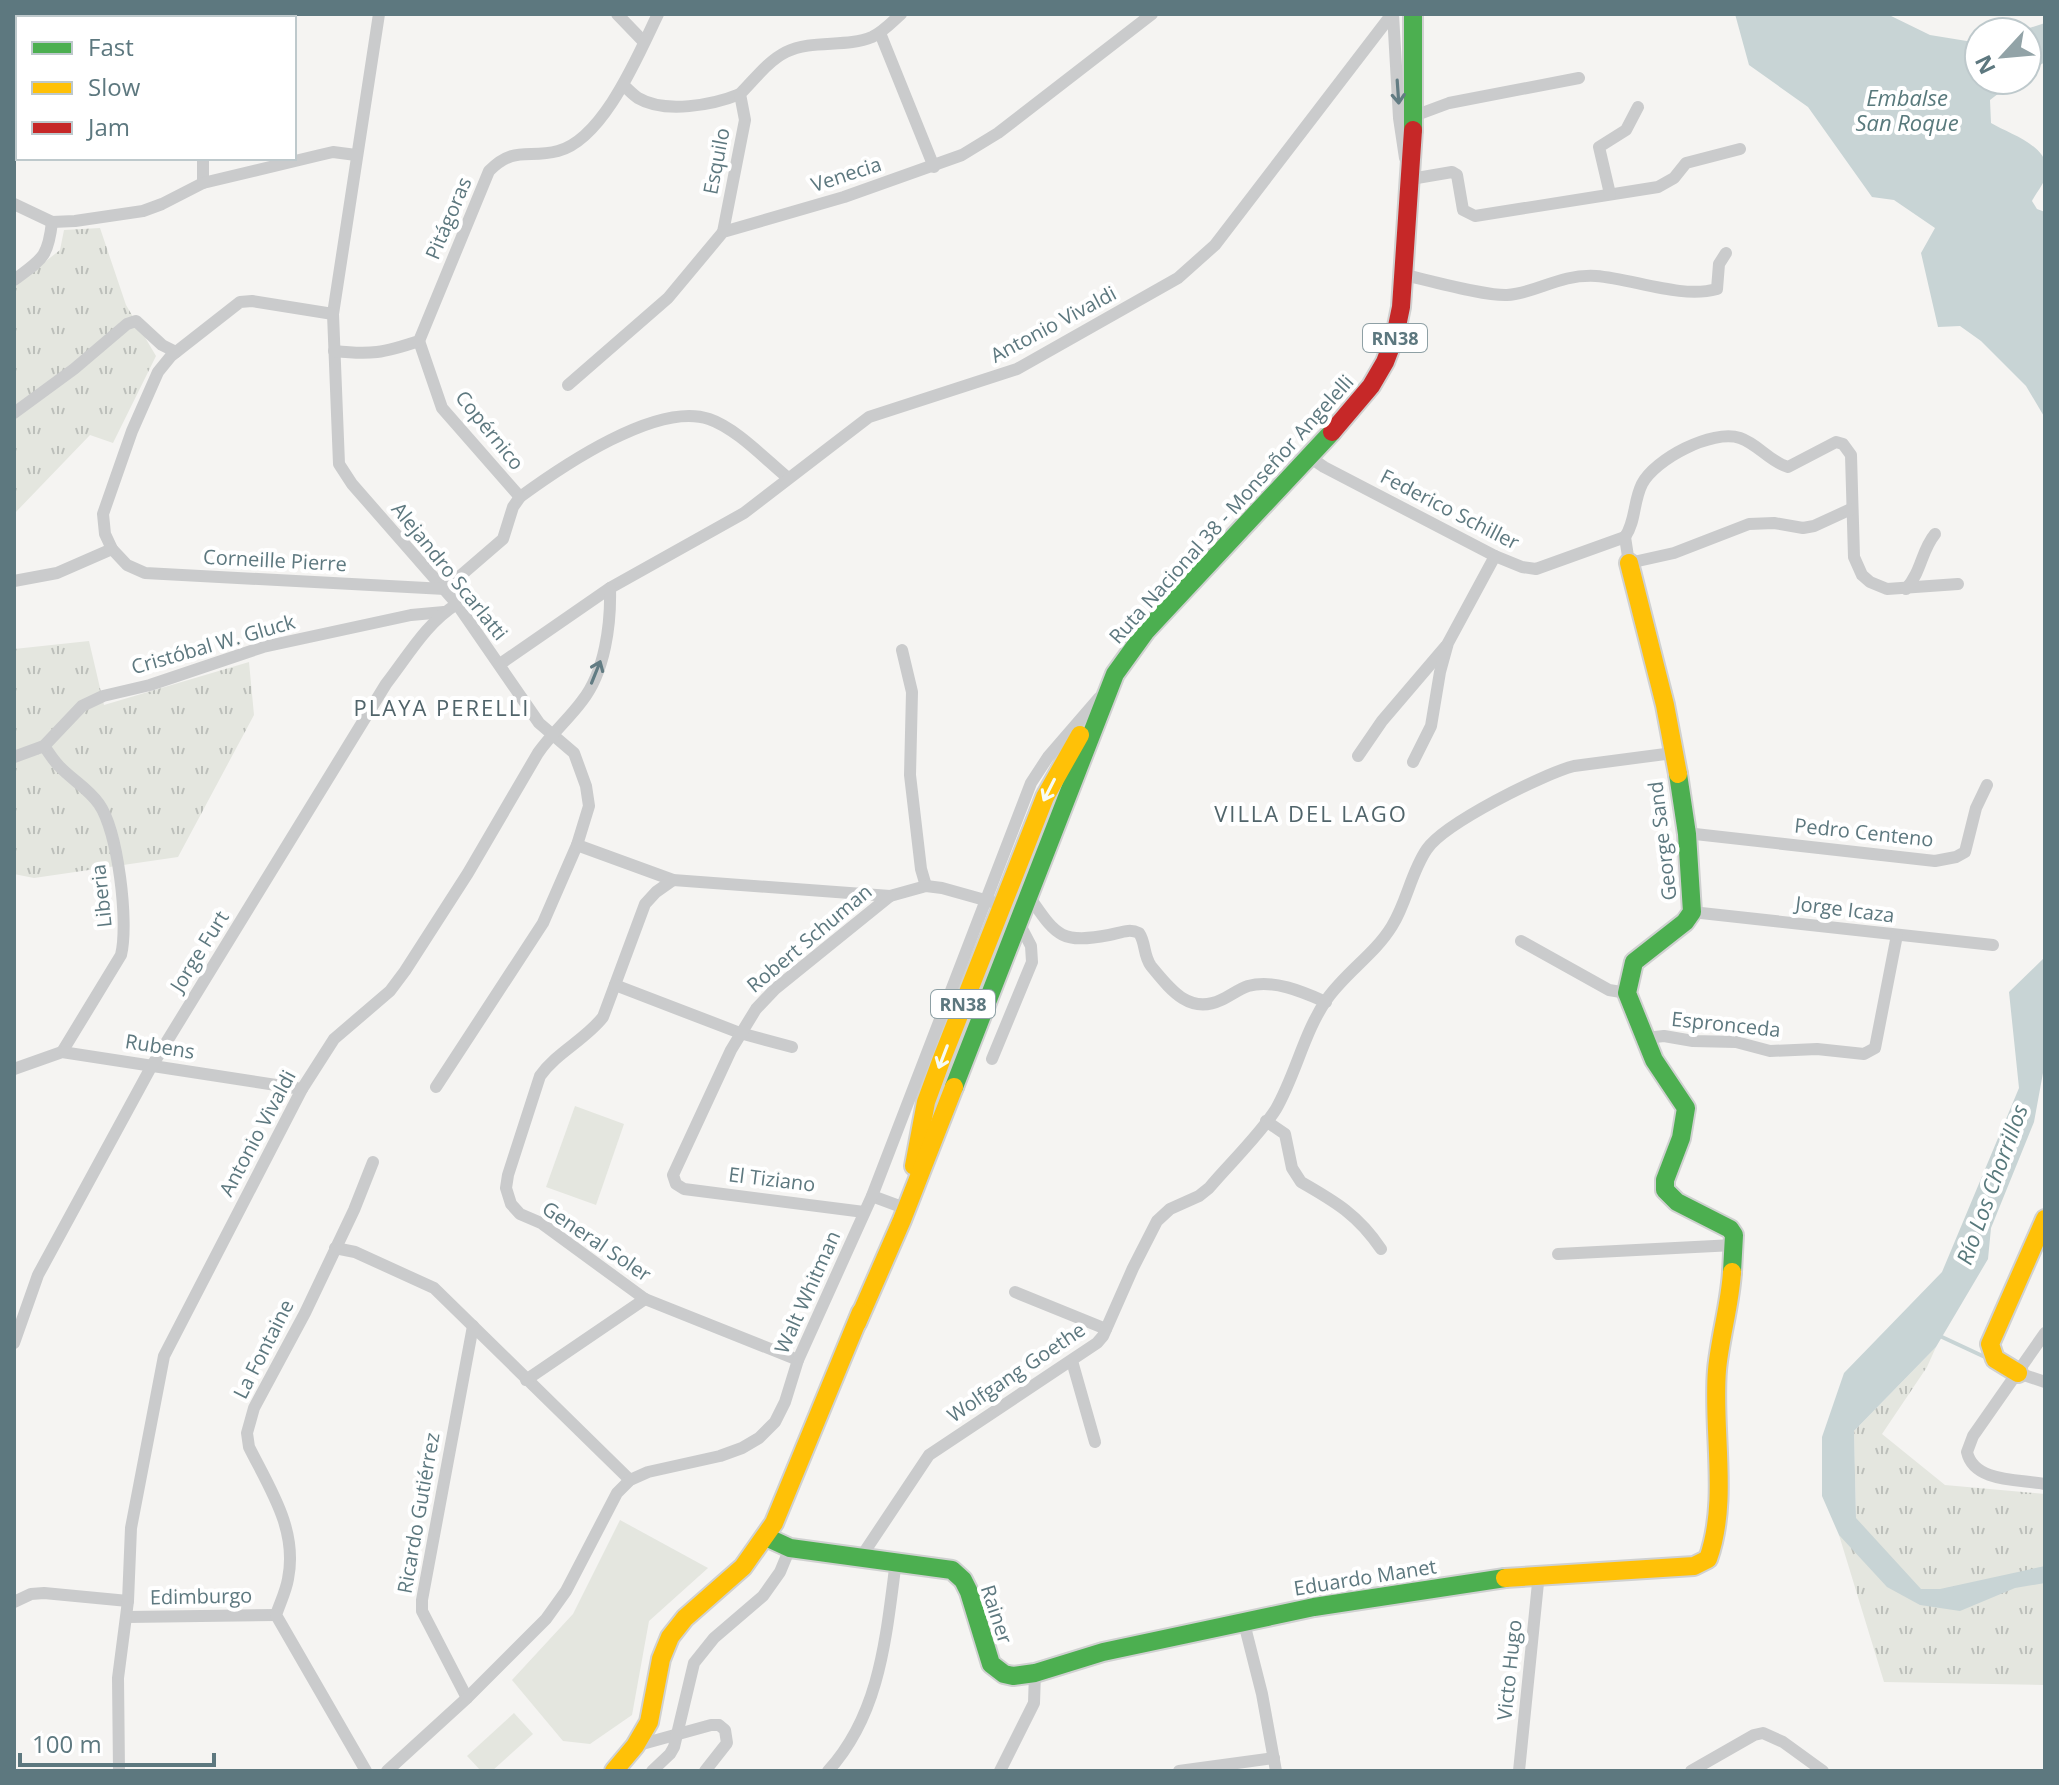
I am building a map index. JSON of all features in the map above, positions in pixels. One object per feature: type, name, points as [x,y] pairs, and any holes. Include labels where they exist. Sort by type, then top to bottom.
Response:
[{"type":"main road","name":"Ruta Nacional 38 - Monseñor Angelelli","points":[[614,1771],[635,1746],[649,1722],[661,1659],[670,1637],[685,1618],[743,1567],[766,1537],[797,1472],[857,1323],[916,1161],[926,1102],[994,903],[1050,786],[1118,667],[1146,631],[1311,458],[1379,378],[1398,325],[1404,275],[1414,116],[1413,14]]},
{"type":"main road","name":"George Sand","points":[[1627,993],[1634,962],[1685,922],[1692,912],[1686,833],[1673,753],[1629,563]]},
{"type":"main road","name":"Ruta Nacional 38 - Monseñor Angelelli","points":[[857,1323],[888,1256],[1104,695]]},
{"type":"main road","points":[[994,903],[1019,905],[1028,895]]},
{"type":"main road","points":[[961,1070],[966,1040],[1010,927],[1010,917],[994,903]]},
{"type":"main road","points":[[1627,993],[1654,1060],[1686,1108],[1681,1138],[1665,1180],[1665,1190],[1677,1202],[1730,1229],[1734,1235],[1734,1245]]},
{"type":"main road","points":[[2018,1373],[1997,1362],[1989,1350],[1990,1344],[2045,1219]]},
{"type":"main road","name":"Eduardo Manet","points":[[1035,1673],[1103,1652],[1314,1607],[1539,1573],[1694,1566],[1708,1559],[1715,1540],[1717,1371],[1734,1245]]},
{"type":"main road","name":"Rainer","points":[[766,1537],[790,1548],[952,1570],[969,1592],[991,1664],[1004,1674],[1013,1676],[1035,1673]]},
{"type":"street","name":"Alejandro Scarlatti","points":[[379,14],[333,314],[339,464],[352,484],[457,604],[539,723],[574,753],[586,786],[589,806],[577,845],[543,923],[436,1087]]},
{"type":"street","points":[[617,14],[644,42]]},
{"type":"street","name":"Pitágoras","points":[[419,341],[489,171],[511,154],[557,152],[570,146],[596,124],[623,85],[658,14]]},
{"type":"street","points":[[623,85],[639,98],[674,106],[721,102],[740,94],[785,52],[801,47],[869,39],[901,14]]},
{"type":"street","name":"Venecia","points":[[723,232],[934,167],[962,155],[998,133],[1152,14]]},
{"type":"street","points":[[1392,14],[1399,118],[1411,185],[1452,172],[1457,175],[1463,210],[1475,216],[1658,187],[1674,178],[1686,163],[1740,149]]},
{"type":"street","name":"Antonio Vivaldi","points":[[500,664],[610,588],[744,513],[869,417],[1017,369],[1178,278],[1215,245],[1392,14]]},
{"type":"street","points":[[880,33],[934,167]]},
{"type":"street","points":[[1414,116],[1449,103],[1579,78]]},
{"type":"street","name":"Esquilo","points":[[723,232],[745,120],[740,94]]},
{"type":"street","points":[[1610,194],[1599,147],[1626,130],[1638,107]]},
{"type":"street","points":[[14,204],[52,222],[75,221],[143,211],[203,183],[333,152],[356,155]]},
{"type":"street","points":[[203,160],[203,183]]},
{"type":"street","points":[[14,280],[44,256],[50,246],[52,222]]},
{"type":"street","points":[[568,385],[668,298],[723,232]]},
{"type":"street","points":[[1404,275],[1506,295],[1575,276],[1598,276],[1708,292],[1717,289],[1719,264],[1726,253]]},
{"type":"street","points":[[14,581],[57,573],[112,549],[105,534],[103,514],[132,431],[158,372],[176,352],[240,302],[252,301],[333,314]]},
{"type":"street","points":[[14,413],[74,369],[127,324],[136,321],[162,345],[176,352]]},
{"type":"street","points":[[334,351],[367,355],[419,341]]},
{"type":"street","name":"Copérnico","points":[[419,341],[442,408],[520,497]]},
{"type":"street","points":[[445,589],[503,539],[513,507],[520,497],[591,449],[632,431],[673,418],[694,415],[710,419],[726,427],[788,478]]},
{"type":"street","points":[[1851,509],[1803,528],[1774,523],[1749,524],[1674,553],[1629,563],[1625,537],[1634,520],[1640,490],[1648,475],[1692,445],[1710,438],[1735,437],[1744,439],[1788,467],[1829,444],[1843,444],[1851,455],[1854,557],[1862,575],[1879,587],[1906,589],[1958,584]]},
{"type":"street","name":"Federico Schiller","points":[[1311,458],[1495,556],[1522,567],[1536,569],[1625,537]]},
{"type":"street","points":[[1906,589],[1920,570],[1927,546],[1935,534]]},
{"type":"street","name":"Corneille Pierre","points":[[112,549],[127,565],[145,573],[445,589]]},
{"type":"street","points":[[1358,756],[1382,721],[1448,643],[1495,556]]},
{"type":"street","name":"Antonio Vivaldi","points":[[119,1771],[118,1678],[127,1617],[132,1516],[164,1356],[302,1089],[334,1039],[390,991],[405,971],[468,873],[550,734],[584,700],[600,664],[611,612],[610,588]]},
{"type":"street","name":"Jorge Furt","points":[[14,1343],[38,1275],[152,1065],[386,684],[416,643],[444,612],[457,604]]},
{"type":"street","name":"Cristóbal W. Gluck","points":[[16,754],[44,746],[82,706],[103,696],[150,685],[263,647],[411,615],[444,612]]},
{"type":"street","points":[[1413,762],[1431,726],[1448,643]]},
{"type":"street","points":[[902,650],[912,692],[910,775],[919,861],[926,886]]},
{"type":"street","name":"Liberia","points":[[44,746],[57,765],[89,791],[111,824],[125,939],[121,955],[62,1052]]},
{"type":"street","name":"Wolfgang Goethe","points":[[861,1557],[929,1455],[1097,1343],[1157,1221],[1170,1209],[1209,1188],[1276,1108],[1326,1002],[1392,927],[1425,850],[1444,833],[1524,786],[1558,770],[1673,753]]},
{"type":"street","name":"Pedro Centeno","points":[[1686,833],[1948,860],[1965,852],[1976,808],[1987,785]]},
{"type":"street","points":[[577,845],[673,880],[890,896],[926,886],[994,903]]},
{"type":"street","points":[[673,880],[645,904],[615,985],[740,1033],[792,1047]]},
{"type":"street","points":[[1028,895],[1054,931],[1063,937],[1092,938],[1128,930],[1139,933],[1149,963],[1179,998],[1192,1004],[1212,1004],[1254,985],[1291,988],[1326,1002]]},
{"type":"street","name":"Robert Schuman","points":[[676,1184],[673,1175],[676,1165],[740,1033],[756,1009],[775,989],[890,896]]},
{"type":"street","name":"Walt Whitman","points":[[630,1480],[648,1472],[720,1456],[759,1438],[775,1422],[785,1402],[798,1360],[872,1196],[994,903]]},
{"type":"street","name":"Jorge Icaza","points":[[1692,912],[1993,945]]},
{"type":"street","points":[[992,1059],[1032,962],[1031,946],[1018,921]]},
{"type":"street","name":"Espronceda","points":[[1646,1038],[1664,1036],[1693,1041],[1736,1042],[1770,1051],[1817,1049],[1871,1052],[1875,1048],[1897,935]]},
{"type":"street","points":[[1521,941],[1609,990],[1627,993]]},
{"type":"street","name":"General Soler","points":[[615,985],[603,1017],[592,1031],[547,1065],[540,1076],[508,1175],[506,1188],[511,1204],[520,1214],[541,1223],[645,1299],[798,1360]]},
{"type":"street","name":"Rubens","points":[[14,1069],[62,1052],[302,1089]]},
{"type":"street","points":[[1266,1121],[1285,1134],[1295,1175],[1301,1182],[1349,1211],[1381,1249]]},
{"type":"street","name":"La Fontaine","points":[[276,1615],[288,1578],[288,1525],[249,1447],[247,1433],[254,1408],[305,1313],[373,1162]]},
{"type":"street","name":"El Tiziano","points":[[676,1184],[684,1189],[864,1212]]},
{"type":"street","points":[[872,1196],[899,1206]]},
{"type":"street","points":[[1558,1254],[1734,1245]]},
{"type":"street","points":[[335,1248],[355,1252],[434,1288],[630,1480],[617,1493],[556,1607],[467,1698],[387,1771]]},
{"type":"street","points":[[1015,1292],[1106,1329]]},
{"type":"street","points":[[526,1380],[645,1299]]},
{"type":"street","name":"Ricardo Gutiérrez","points":[[467,1698],[422,1611],[422,1600],[473,1326]]},
{"type":"street","points":[[2045,1333],[1973,1436],[1967,1452],[1973,1468],[1983,1474],[2045,1484]]},
{"type":"street","points":[[1072,1361],[1095,1442]]},
{"type":"street","points":[[2018,1373],[2045,1382]]},
{"type":"street","points":[[652,1771],[670,1754],[694,1663],[714,1638],[763,1596],[780,1572],[790,1548]]},
{"type":"street","points":[[828,1771],[856,1730],[877,1680],[884,1656],[896,1561]]},
{"type":"street","name":"Victo Hugo","points":[[1519,1771],[1539,1573]]},
{"type":"street","name":"Edimburgo","points":[[14,1602],[31,1594],[44,1593],[128,1601]]},
{"type":"street","points":[[276,1615],[366,1771]]},
{"type":"street","name":"Edimburgo","points":[[127,1617],[276,1615]]},
{"type":"street","points":[[1179,1771],[1275,1765],[1262,1694],[1244,1623]]},
{"type":"street","points":[[1000,1771],[1034,1703],[1035,1673]]},
{"type":"street","points":[[635,1746],[719,1725],[725,1730],[727,1743],[705,1771]]},
{"type":"street","points":[[1691,1771],[1754,1735],[1763,1733],[1783,1742],[1823,1771]]},
{"type":"green space","points":[[100,228],[126,305],[156,356],[113,443],[90,435],[14,514],[14,286],[60,250],[64,230]]},
{"type":"green space","points":[[89,641],[104,705],[249,662],[254,715],[178,857],[34,878],[14,874],[14,649]]},
{"type":"green space","points":[[575,1106],[624,1124],[596,1205],[546,1187]]},
{"type":"green space","points":[[1936,1347],[1927,1367],[1882,1434],[1945,1485],[2045,1494],[2045,1685],[1884,1682],[1839,1535],[1856,1518],[1854,1431]]},
{"type":"green space","points":[[620,1520],[708,1568],[649,1621],[632,1715],[590,1744],[563,1741],[512,1680],[573,1614]]},
{"type":"green space","points":[[514,1713],[533,1734],[492,1771],[481,1771],[467,1756]]},
{"type":"water","name":"Embalse San Roque","points":[[1735,14],[1887,14],[1930,35],[1963,40],[1963,96],[1995,96],[1990,100],[1991,123],[2038,150],[2046,167],[2044,181],[2032,201],[2037,209],[2045,212],[2045,418],[2026,386],[1981,341],[1960,326],[1938,327],[1921,253],[1935,228],[1894,200],[1872,197],[1808,107],[1749,65]]},
{"type":"water","points":[[2045,23],[2043,63],[2043,24]]},
{"type":"water","name":"Río Los Chorrillos","points":[[2045,957],[2045,1062],[2034,1122],[1991,1228],[1988,1259],[1936,1347],[1854,1431],[1856,1518],[1921,1589],[1940,1589],[2045,1566],[2045,1583],[2015,1588],[1960,1611],[1920,1605],[1887,1587],[1839,1535],[1822,1496],[1822,1437],[1844,1373],[1942,1272],[2019,1088],[2009,992]]},
{"type":"waterway","points":[[1942,1337],[1987,1358]]},
{"type":"traffic: fast","points":[[1413,14],[1413,130]]},
{"type":"traffic: fast","points":[[954,1087],[1115,674],[1146,631],[1332,432]]},
{"type":"traffic: fast","points":[[1678,774],[1687,834],[1692,912],[1685,922],[1634,962],[1627,993],[1654,1060],[1686,1108],[1681,1138],[1665,1180],[1665,1190],[1677,1202],[1730,1229],[1734,1235],[1732,1272]]},
{"type":"traffic: fast","points":[[766,1537],[790,1548],[952,1570],[963,1580],[969,1592],[991,1664],[1004,1674],[1013,1676],[1035,1673],[1103,1652],[1314,1607],[1505,1578]]},
{"type":"traffic: slow","points":[[1629,563],[1665,705],[1678,774]]},
{"type":"traffic: slow","points":[[914,1166],[926,1102],[941,1061],[1045,797],[1080,735]]},
{"type":"traffic: slow","points":[[857,1323],[902,1220],[954,1087]]},
{"type":"traffic: slow","points":[[2018,1373],[1995,1359],[1990,1344],[2045,1219]]},
{"type":"traffic: slow","points":[[1505,1578],[1694,1566],[1708,1559],[1718,1513],[1717,1370],[1732,1272]]},
{"type":"traffic: slow","points":[[614,1771],[635,1746],[649,1722],[661,1659],[670,1637],[685,1618],[743,1567],[774,1523],[861,1312]]},
{"type":"traffic: jam","points":[[1332,432],[1371,386],[1395,336],[1401,307],[1413,130]]},
{"type":"district","name":"PLAYA PERELLI","points":[[442,707]]},
{"type":"district","name":"VILLA DEL LAGO","points":[[1311,813]]}]
